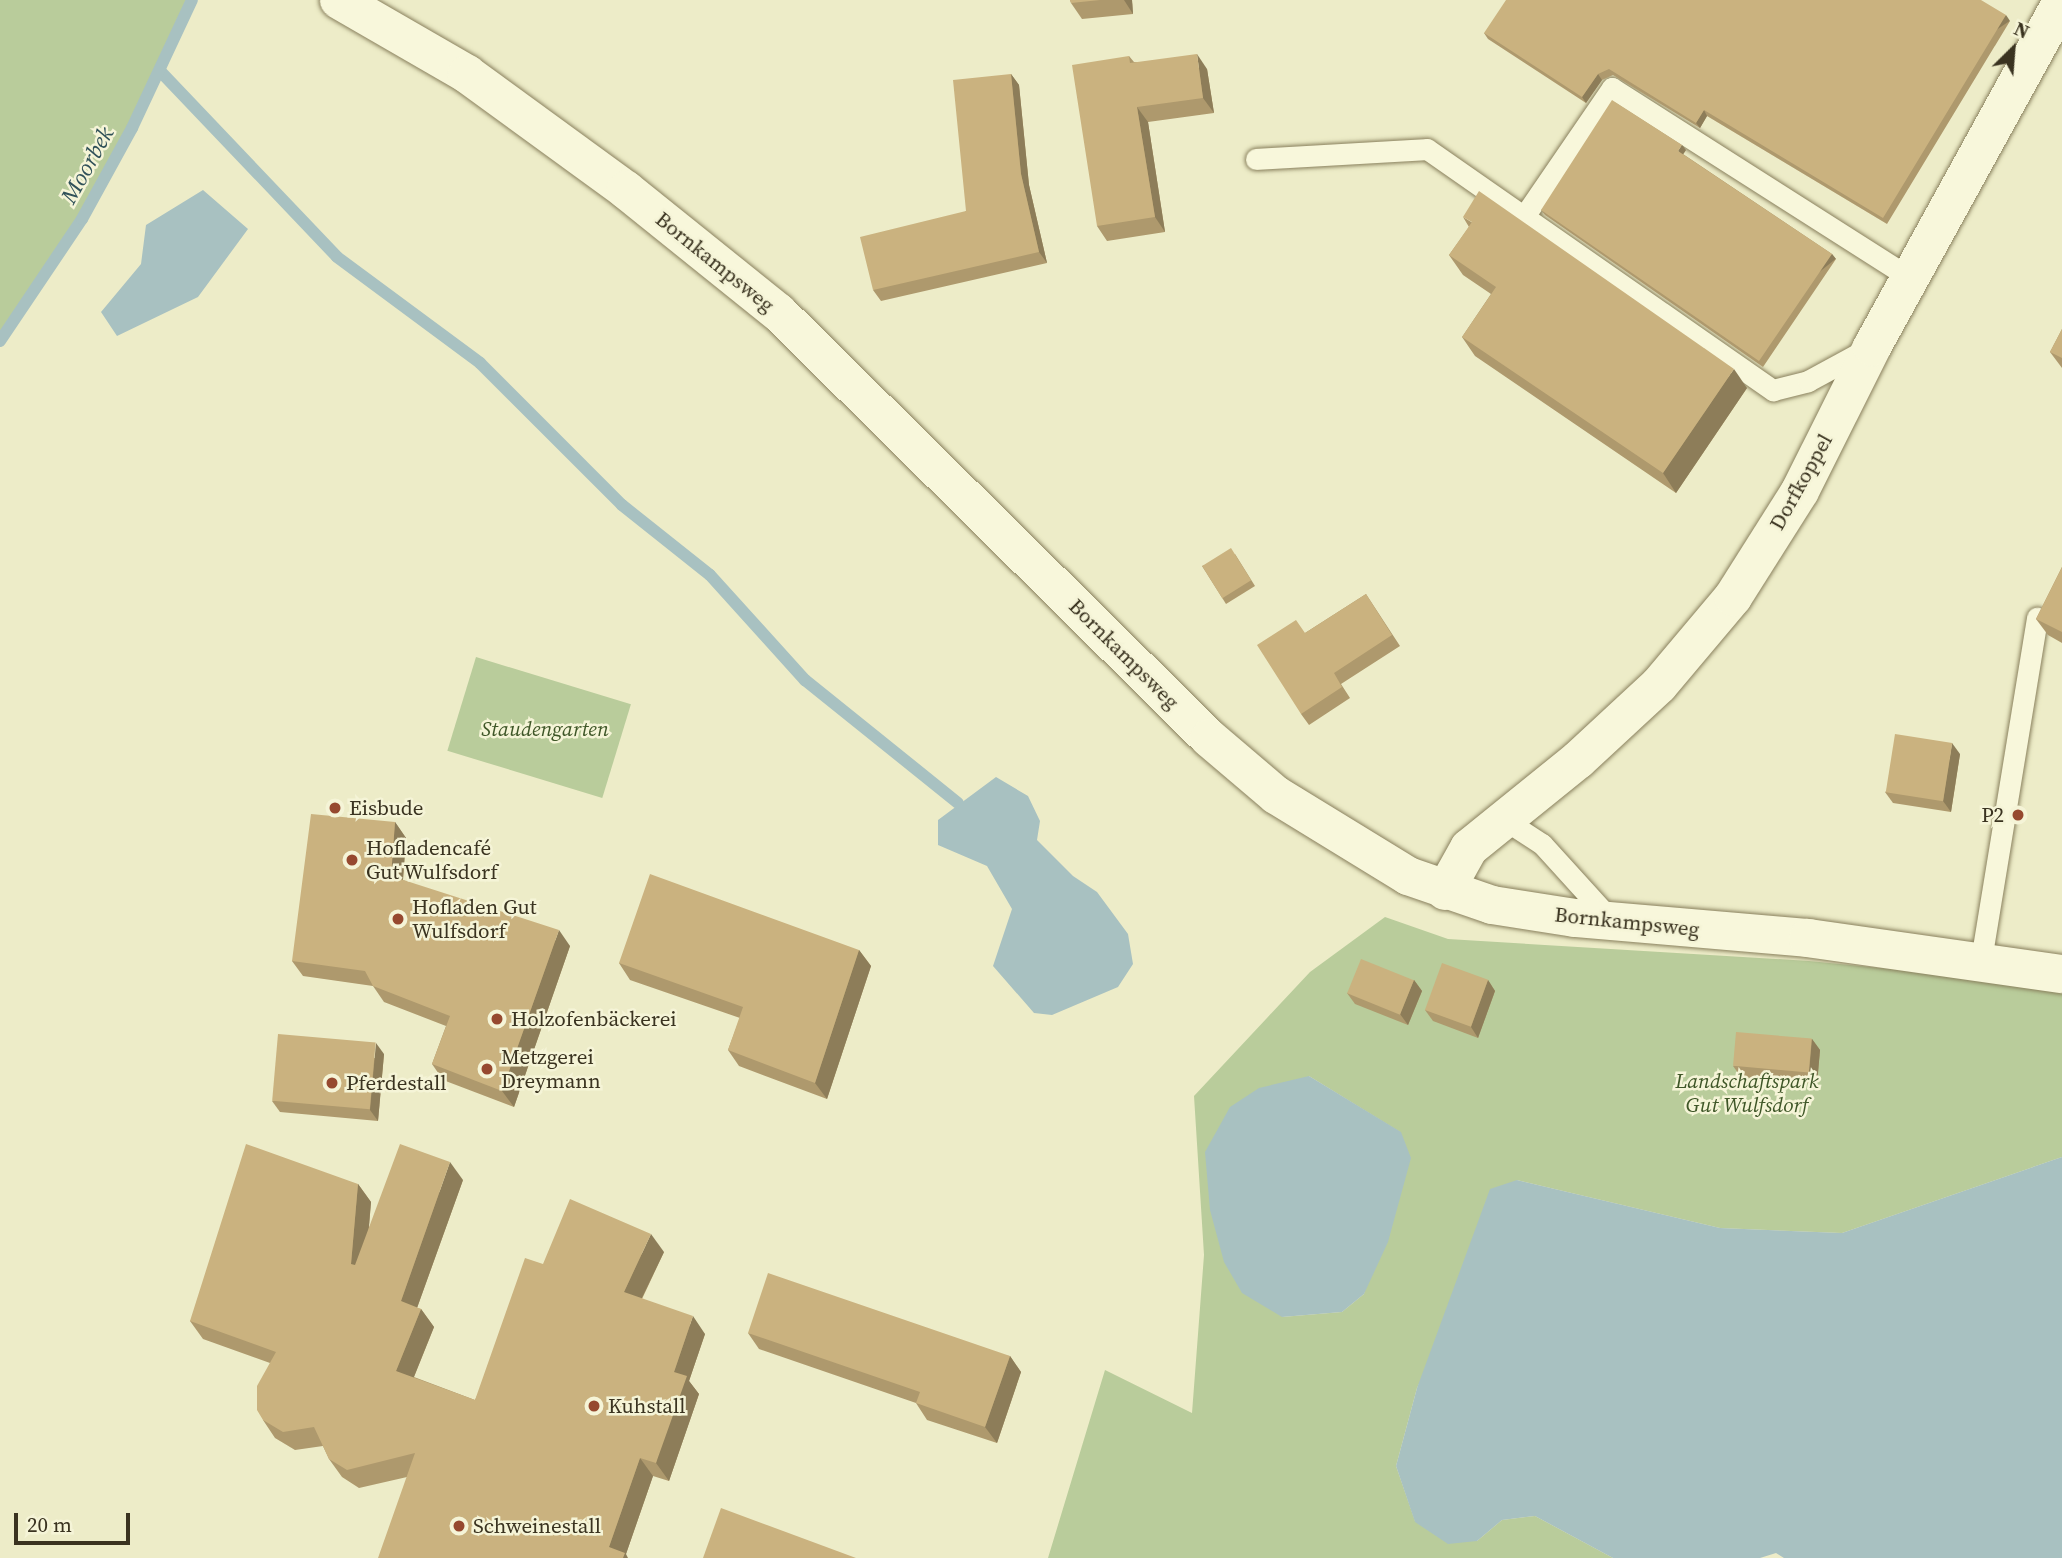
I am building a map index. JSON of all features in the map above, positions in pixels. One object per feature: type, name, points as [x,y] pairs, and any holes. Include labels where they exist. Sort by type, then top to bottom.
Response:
[{"type":"street","name":"Bornkampsweg","points":[[339,0],[467,75],[626,190],[767,303],[1219,746],[1327,830],[1408,876],[1492,905],[1612,922],[1808,938],[1982,960],[2062,974]]},
{"type":"street","name":"Dorfkoppel","points":[[1446,891],[1469,848],[1505,820],[1659,685],[1733,597],[1800,491],[1872,347],[2062,1]]},
{"type":"lane","points":[[1525,215],[1612,88],[1910,278]]},
{"type":"lane","points":[[1256,159],[1427,149],[1773,390],[1808,382],[1872,347]]},
{"type":"lane","points":[[1982,960],[2037,618]]},
{"type":"lane","points":[[1505,820],[1542,844],[1612,922]]},
{"type":"green space","points":[[0,0],[192,0],[132,128],[82,219],[0,341]]},
{"type":"green space","name":"Staudengarten","points":[[476,657],[631,704],[602,798],[447,751]]},
{"type":"green space","name":"Landschaftspark Gut Wulfsdorf","points":[[1385,917],[1448,939],[1809,961],[1983,978],[2062,992],[2062,1157],[1842,1233],[1720,1228],[1517,1180],[1417,1388],[1396,1466],[1415,1521],[1477,1541],[1502,1520],[1535,1516],[1613,1558],[1048,1558],[1105,1370],[1192,1413],[1204,1255],[1194,1096],[1310,972]],"holes":[[[1309,1076],[1400,1132],[1364,1294],[1342,1312],[1282,1317]]]},
{"type":"water","points":[[203,190],[248,229],[198,297],[117,336],[101,312],[141,264],[146,225]]},
{"type":"water","points":[[996,777],[1028,796],[1040,821],[1037,840],[1073,876],[1097,892],[1128,934],[1133,964],[1118,987],[1052,1015],[1034,1013],[993,966],[1012,909],[987,866],[938,845],[938,820]]},
{"type":"water","points":[[1309,1076],[1401,1132],[1411,1158],[1388,1242],[1364,1294],[1342,1312],[1282,1317],[1242,1293],[1224,1262],[1210,1210],[1205,1152],[1230,1107],[1259,1088]]},
{"type":"water","points":[[2062,1157],[2062,1558],[1784,1558],[1776,1553],[1760,1558],[1613,1558],[1535,1516],[1502,1520],[1477,1541],[1448,1544],[1415,1522],[1396,1466],[1417,1388],[1490,1189],[1517,1180],[1720,1228],[1842,1233]]},
{"type":"building","points":[[1070,0],[1100,0],[1071,3]]},
{"type":"building","points":[[1506,0],[1981,0],[2006,15],[1883,218],[1704,110],[1696,123],[1609,69],[1598,74],[1582,97],[1484,33]]},
{"type":"building","points":[[1197,54],[1203,98],[1137,107],[1155,217],[1097,226],[1072,65],[1129,56],[1130,63]]},
{"type":"building","points":[[1011,74],[1021,174],[1039,252],[873,290],[860,237],[966,211],[953,80]]},
{"type":"building","points":[[1612,100],[1682,145],[1678,151],[1832,254],[1759,361],[1541,210]]},
{"type":"building","points":[[1479,191],[1734,369],[1663,473],[1462,337],[1496,287],[1449,255],[1472,222],[1463,217]]},
{"type":"building","points":[[2062,329],[2062,358],[2050,352]]},
{"type":"building","points":[[1231,548],[1251,580],[1222,598],[1202,566]]},
{"type":"building","points":[[2062,567],[2062,632],[2036,619]]},
{"type":"building","points":[[1366,594],[1392,635],[1334,673],[1342,687],[1301,714],[1257,645],[1296,620],[1305,633]]},
{"type":"building","points":[[1895,734],[1952,743],[1943,801],[1886,792]]},
{"type":"building","name":"Hofladen Gut Wulfsdorf","points":[[311,814],[395,822],[391,876],[559,930],[502,1091],[432,1064],[450,1016],[373,986],[365,971],[292,961]]},
{"type":"building","points":[[650,874],[859,950],[815,1083],[728,1050],[743,1007],[619,963]]},
{"type":"building","points":[[1361,959],[1414,980],[1400,1015],[1347,993]]},
{"type":"building","points":[[1442,963],[1488,980],[1471,1027],[1425,1010]]},
{"type":"building","points":[[1736,1032],[1812,1039],[1809,1072],[1733,1066]]},
{"type":"building","name":"Pferdestall","points":[[278,1034],[376,1043],[370,1109],[272,1101]]},
{"type":"building","points":[[246,1144],[358,1184],[351,1264],[355,1265],[400,1144],[450,1162],[401,1301],[421,1309],[396,1371],[475,1400],[525,1258],[543,1264],[570,1199],[651,1234],[624,1292],[693,1316],[674,1372],[687,1376],[656,1463],[640,1458],[609,1547],[625,1553],[623,1558],[378,1558],[415,1453],[347,1470],[329,1459],[314,1427],[283,1432],[263,1420],[257,1410],[257,1386],[276,1352],[190,1321]]},
{"type":"building","points":[[768,1273],[1010,1356],[985,1427],[916,1403],[920,1392],[748,1333]]},
{"type":"building","points":[[721,1508],[856,1558],[703,1558]]},
{"type":"waterway","name":"Moorbek","points":[[0,341],[82,219],[132,128],[192,0]]},
{"type":"waterway","points":[[161,72],[337,257],[480,363],[622,505],[710,575],[805,680],[958,803]]},
{"type":"place","name":"Eisbude","points":[[335,808]]},
{"type":"place","name":"P2","points":[[2018,815]]},
{"type":"place","name":"Hofladencafé Gut Wulfsdorf","points":[[352,860]]},
{"type":"place","name":"Hofladen Gut Wulfsdorf","points":[[398,919]]},
{"type":"place","name":"Holzofenbäckerei","points":[[497,1019]]},
{"type":"place","name":"Metzgerei Dreymann","points":[[487,1069]]},
{"type":"place","name":"Pferdestall","points":[[332,1083]]},
{"type":"place","name":"Kuhstall","points":[[594,1406]]},
{"type":"place","name":"Schweinestall","points":[[459,1526]]}]
